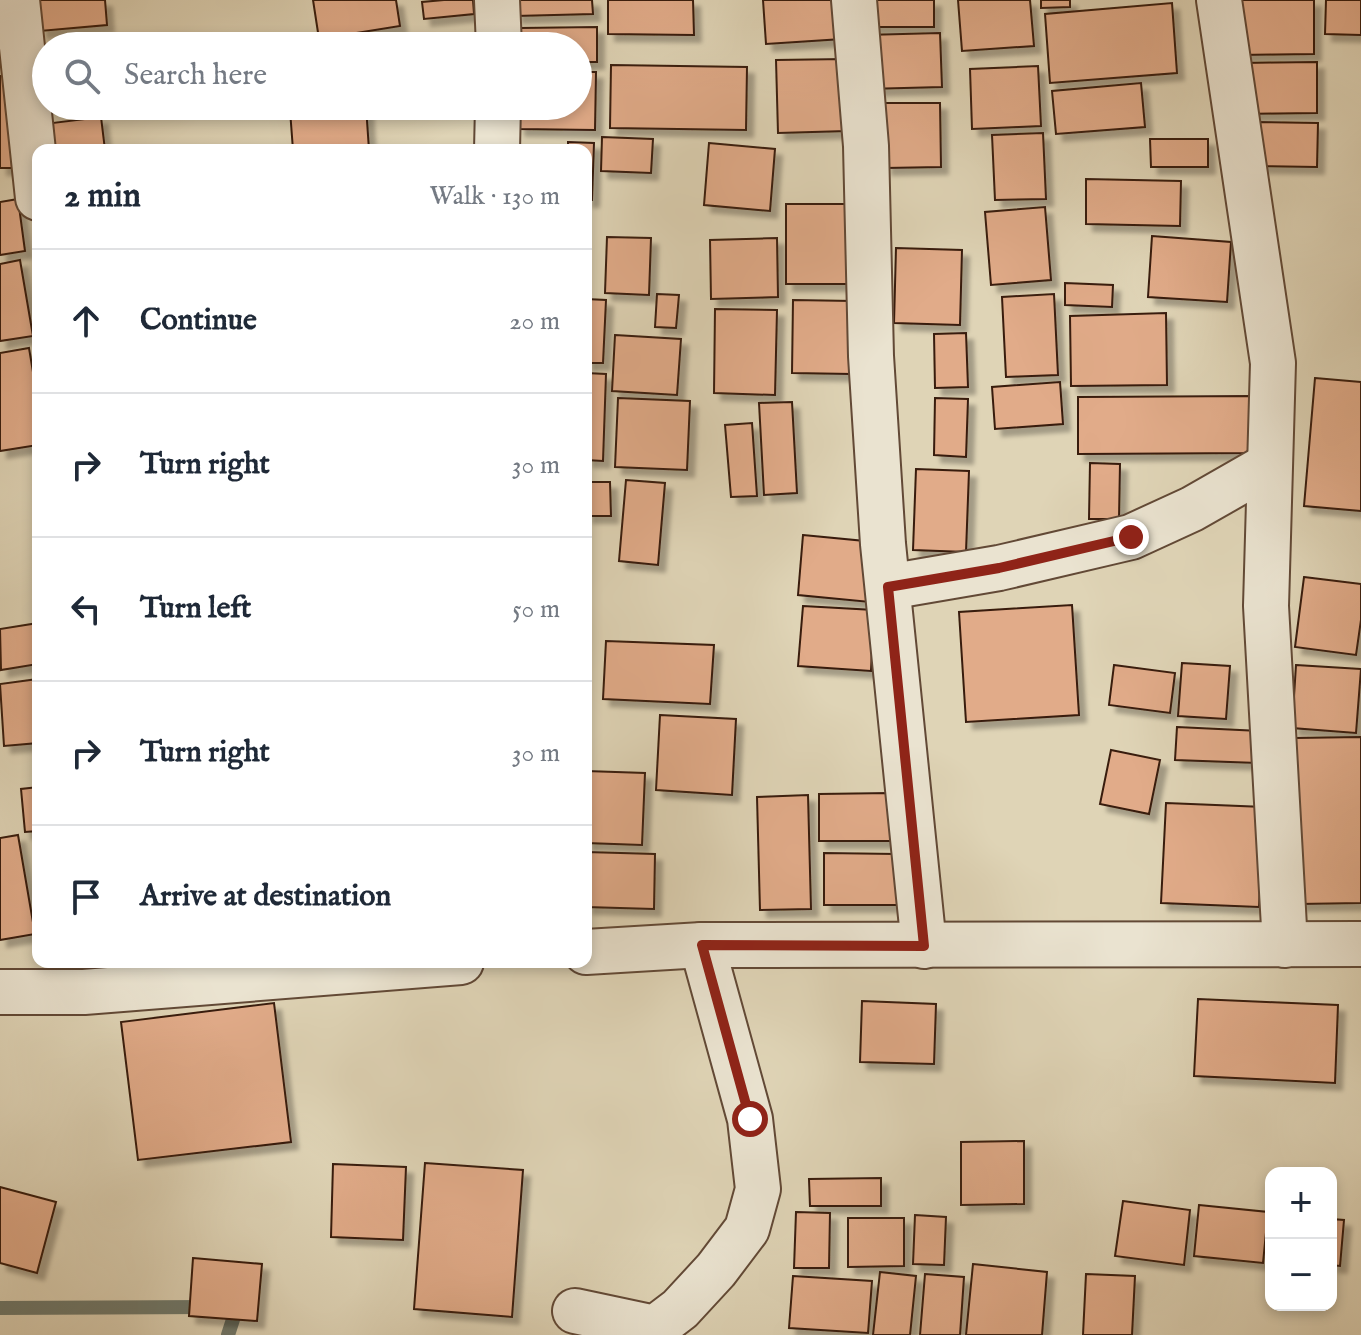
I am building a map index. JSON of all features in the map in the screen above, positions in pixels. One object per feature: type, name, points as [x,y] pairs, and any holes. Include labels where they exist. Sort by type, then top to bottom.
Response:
[{"type":"street","points":[[17,0],[32,144]]},
{"type":"street","points":[[497,0],[498,32]]},
{"type":"street","points":[[854,0],[866,146],[871,356],[888,587],[924,946]]},
{"type":"street","points":[[1219,0],[1273,363],[1266,606],[1285,945]]},
{"type":"street","points":[[497,144],[498,120]]},
{"type":"street","points":[[888,587],[999,568],[1131,537],[1192,509],[1269,465]]},
{"type":"street","points":[[592,952],[702,945],[1361,944]]},
{"type":"street","points":[[575,1311],[655,1328],[680,1309],[716,1270],[747,1229],[758,1189],[750,1119],[702,945]]},
{"type":"street","points":[[0,992],[84,992],[175,973],[305,968]]},
{"type":"building","points":[[37,0],[105,0],[107,25],[40,31]]},
{"type":"building","points":[[313,0],[396,0],[400,26],[363,32],[318,32]]},
{"type":"building","points":[[473,0],[474,14],[424,19],[422,2]]},
{"type":"building","points":[[515,0],[592,0],[593,14],[515,16]]},
{"type":"building","points":[[608,0],[693,0],[694,35],[608,34]]},
{"type":"building","points":[[763,0],[840,0],[842,39],[766,44]]},
{"type":"building","points":[[869,0],[934,0],[934,27],[869,27]]},
{"type":"building","points":[[958,0],[1030,0],[1034,46],[962,51]]},
{"type":"building","points":[[1041,0],[1070,0],[1070,7],[1041,8]]},
{"type":"building","points":[[1237,0],[1314,0],[1314,54],[1238,55]]},
{"type":"building","points":[[1326,0],[1361,0],[1361,35],[1325,34]]},
{"type":"building","points":[[1172,3],[1177,73],[1050,83],[1045,14]]},
{"type":"building","points":[[597,27],[597,62],[592,62],[592,32],[520,32],[520,28]]},
{"type":"building","points":[[940,33],[942,87],[866,89],[865,35]]},
{"type":"building","points":[[845,59],[847,131],[778,133],[776,60]]},
{"type":"building","points":[[1317,62],[1317,113],[1242,114],[1241,63]]},
{"type":"building","points":[[611,65],[747,67],[746,130],[610,128]]},
{"type":"building","points":[[1038,66],[1041,126],[972,129],[970,69]]},
{"type":"building","points":[[592,72],[596,72],[595,130],[518,129],[518,120],[592,120]]},
{"type":"building","points":[[0,76],[10,76],[12,168],[0,168]]},
{"type":"building","points":[[1141,83],[1145,127],[1056,134],[1052,91]]},
{"type":"building","points":[[884,103],[940,103],[941,167],[885,168]]},
{"type":"building","points":[[101,120],[104,144],[46,144],[44,124]]},
{"type":"building","points":[[291,120],[367,120],[369,144],[293,144]]},
{"type":"building","points":[[1253,122],[1318,123],[1317,167],[1252,166]]},
{"type":"building","points":[[1043,133],[1046,199],[995,200],[992,135]]},
{"type":"building","points":[[602,137],[653,139],[651,173],[601,171]]},
{"type":"building","points":[[1150,139],[1208,139],[1208,167],[1151,167]]},
{"type":"building","points":[[594,143],[592,200],[592,144],[568,144]]},
{"type":"building","points":[[709,143],[775,149],[770,211],[704,205]]},
{"type":"building","points":[[1086,179],[1181,181],[1180,226],[1086,224]]},
{"type":"building","points":[[18,199],[25,251],[0,255],[0,202]]},
{"type":"building","points":[[786,204],[848,204],[848,284],[786,284]]},
{"type":"building","points":[[1045,207],[1051,280],[991,285],[985,212]]},
{"type":"building","points":[[1152,236],[1231,242],[1227,302],[1148,297]]},
{"type":"building","points":[[607,237],[651,238],[649,295],[605,293]]},
{"type":"building","points":[[777,238],[778,297],[711,299],[710,240]]},
{"type":"building","points":[[896,248],[962,250],[960,325],[894,323]]},
{"type":"building","points":[[20,260],[32,336],[0,341],[0,264]]},
{"type":"building","points":[[1065,283],[1113,285],[1112,307],[1065,305]]},
{"type":"building","points":[[657,294],[679,295],[676,328],[655,327]]},
{"type":"building","points":[[1054,294],[1058,375],[1006,377],[1002,297]]},
{"type":"building","points":[[592,299],[606,300],[603,363],[592,363]]},
{"type":"building","points":[[793,300],[853,301],[852,374],[792,373]]},
{"type":"building","points":[[715,309],[777,310],[775,395],[714,393]]},
{"type":"building","points":[[1166,313],[1167,385],[1071,386],[1070,316]]},
{"type":"building","points":[[966,333],[968,387],[935,388],[934,334]]},
{"type":"building","points":[[615,335],[681,339],[677,395],[612,391]]},
{"type":"building","points":[[29,348],[32,366],[32,446],[0,451],[0,353]]},
{"type":"building","points":[[592,373],[606,374],[603,461],[592,460]]},
{"type":"building","points":[[1315,378],[1361,382],[1361,511],[1304,506]]},
{"type":"building","points":[[1060,382],[1063,424],[995,429],[992,387]]},
{"type":"building","points":[[1251,396],[1252,453],[1078,454],[1078,397]]},
{"type":"building","points":[[618,398],[690,401],[687,470],[615,467]]},
{"type":"building","points":[[935,398],[968,399],[966,457],[934,455]]},
{"type":"building","points":[[792,402],[797,493],[764,495],[759,403]]},
{"type":"building","points":[[752,423],[757,496],[731,497],[725,425]]},
{"type":"building","points":[[1090,463],[1120,464],[1119,519],[1089,519]]},
{"type":"building","points":[[916,469],[969,471],[966,552],[913,550]]},
{"type":"building","points":[[626,480],[665,483],[658,565],[619,561]]},
{"type":"building","points":[[592,482],[610,482],[611,516],[592,516]]},
{"type":"building","points":[[803,535],[875,542],[870,602],[798,595]]},
{"type":"building","points":[[1304,577],[1361,584],[1361,620],[1356,655],[1295,647]]},
{"type":"building","points":[[1072,605],[1079,715],[966,722],[959,612]]},
{"type":"building","points":[[803,606],[874,610],[871,671],[798,666]]},
{"type":"building","points":[[32,624],[32,665],[1,670],[0,629]]},
{"type":"building","points":[[606,641],[714,645],[710,704],[603,699]]},
{"type":"building","points":[[1182,663],[1230,666],[1226,719],[1178,716]]},
{"type":"building","points":[[1114,665],[1175,673],[1170,713],[1109,705]]},
{"type":"building","points":[[1296,665],[1361,669],[1356,733],[1292,728]]},
{"type":"building","points":[[32,680],[32,744],[4,746],[0,684]]},
{"type":"building","points":[[660,715],[736,719],[732,795],[656,790]]},
{"type":"building","points":[[1177,727],[1260,731],[1258,763],[1175,760]]},
{"type":"building","points":[[1361,737],[1361,903],[1298,904],[1295,738]]},
{"type":"building","points":[[1111,750],[1160,760],[1149,814],[1100,804]]},
{"type":"building","points":[[592,771],[645,773],[642,845],[592,843]]},
{"type":"building","points":[[32,788],[32,831],[25,832],[21,789]]},
{"type":"building","points":[[890,793],[890,841],[819,841],[819,794]]},
{"type":"building","points":[[808,795],[811,909],[760,910],[757,797]]},
{"type":"building","points":[[1166,803],[1264,807],[1259,907],[1161,903]]},
{"type":"building","points":[[18,835],[32,917],[32,935],[0,940],[0,838]]},
{"type":"building","points":[[592,852],[655,854],[654,909],[592,907]]},
{"type":"building","points":[[824,853],[897,854],[898,905],[824,905]]},
{"type":"building","points":[[1198,999],[1338,1005],[1335,1083],[1194,1076]]},
{"type":"building","points":[[862,1001],[936,1004],[934,1064],[860,1062]]},
{"type":"building","points":[[274,1003],[291,1142],[138,1160],[121,1022]]},
{"type":"building","points":[[1024,1141],[1024,1204],[961,1205],[961,1142]]},
{"type":"building","points":[[425,1163],[523,1170],[512,1317],[414,1309]]},
{"type":"building","points":[[333,1164],[406,1167],[403,1240],[331,1237]]},
{"type":"building","points":[[881,1178],[881,1206],[810,1206],[809,1179]]},
{"type":"building","points":[[0,1187],[56,1202],[37,1273],[0,1263]]},
{"type":"building","points":[[1123,1201],[1190,1210],[1184,1265],[1115,1256]]},
{"type":"building","points":[[1199,1205],[1265,1212],[1263,1263],[1194,1256]]},
{"type":"building","points":[[796,1212],[830,1213],[829,1268],[794,1268]]},
{"type":"building","points":[[915,1215],[946,1217],[944,1265],[913,1264]]},
{"type":"building","points":[[848,1218],[904,1218],[904,1266],[848,1267]]},
{"type":"building","points":[[1337,1219],[1344,1220],[1340,1266],[1337,1266]]},
{"type":"building","points":[[193,1258],[262,1264],[257,1321],[189,1316]]},
{"type":"building","points":[[973,1264],[1047,1272],[1042,1335],[966,1335]]},
{"type":"building","points":[[880,1272],[916,1276],[910,1335],[873,1335]]},
{"type":"building","points":[[925,1274],[964,1277],[960,1335],[920,1335]]},
{"type":"building","points":[[1086,1274],[1135,1276],[1132,1335],[1083,1335]]},
{"type":"building","points":[[793,1276],[872,1281],[868,1333],[789,1328]]},
{"type":"waterway","points":[[0,1308],[208,1307]]},
{"type":"waterway","points":[[228,1335],[237,1307],[232,1307]]},
{"type":"route","points":[[750,1119],[702,945],[924,946],[888,587],[999,568],[1131,537]]}]
